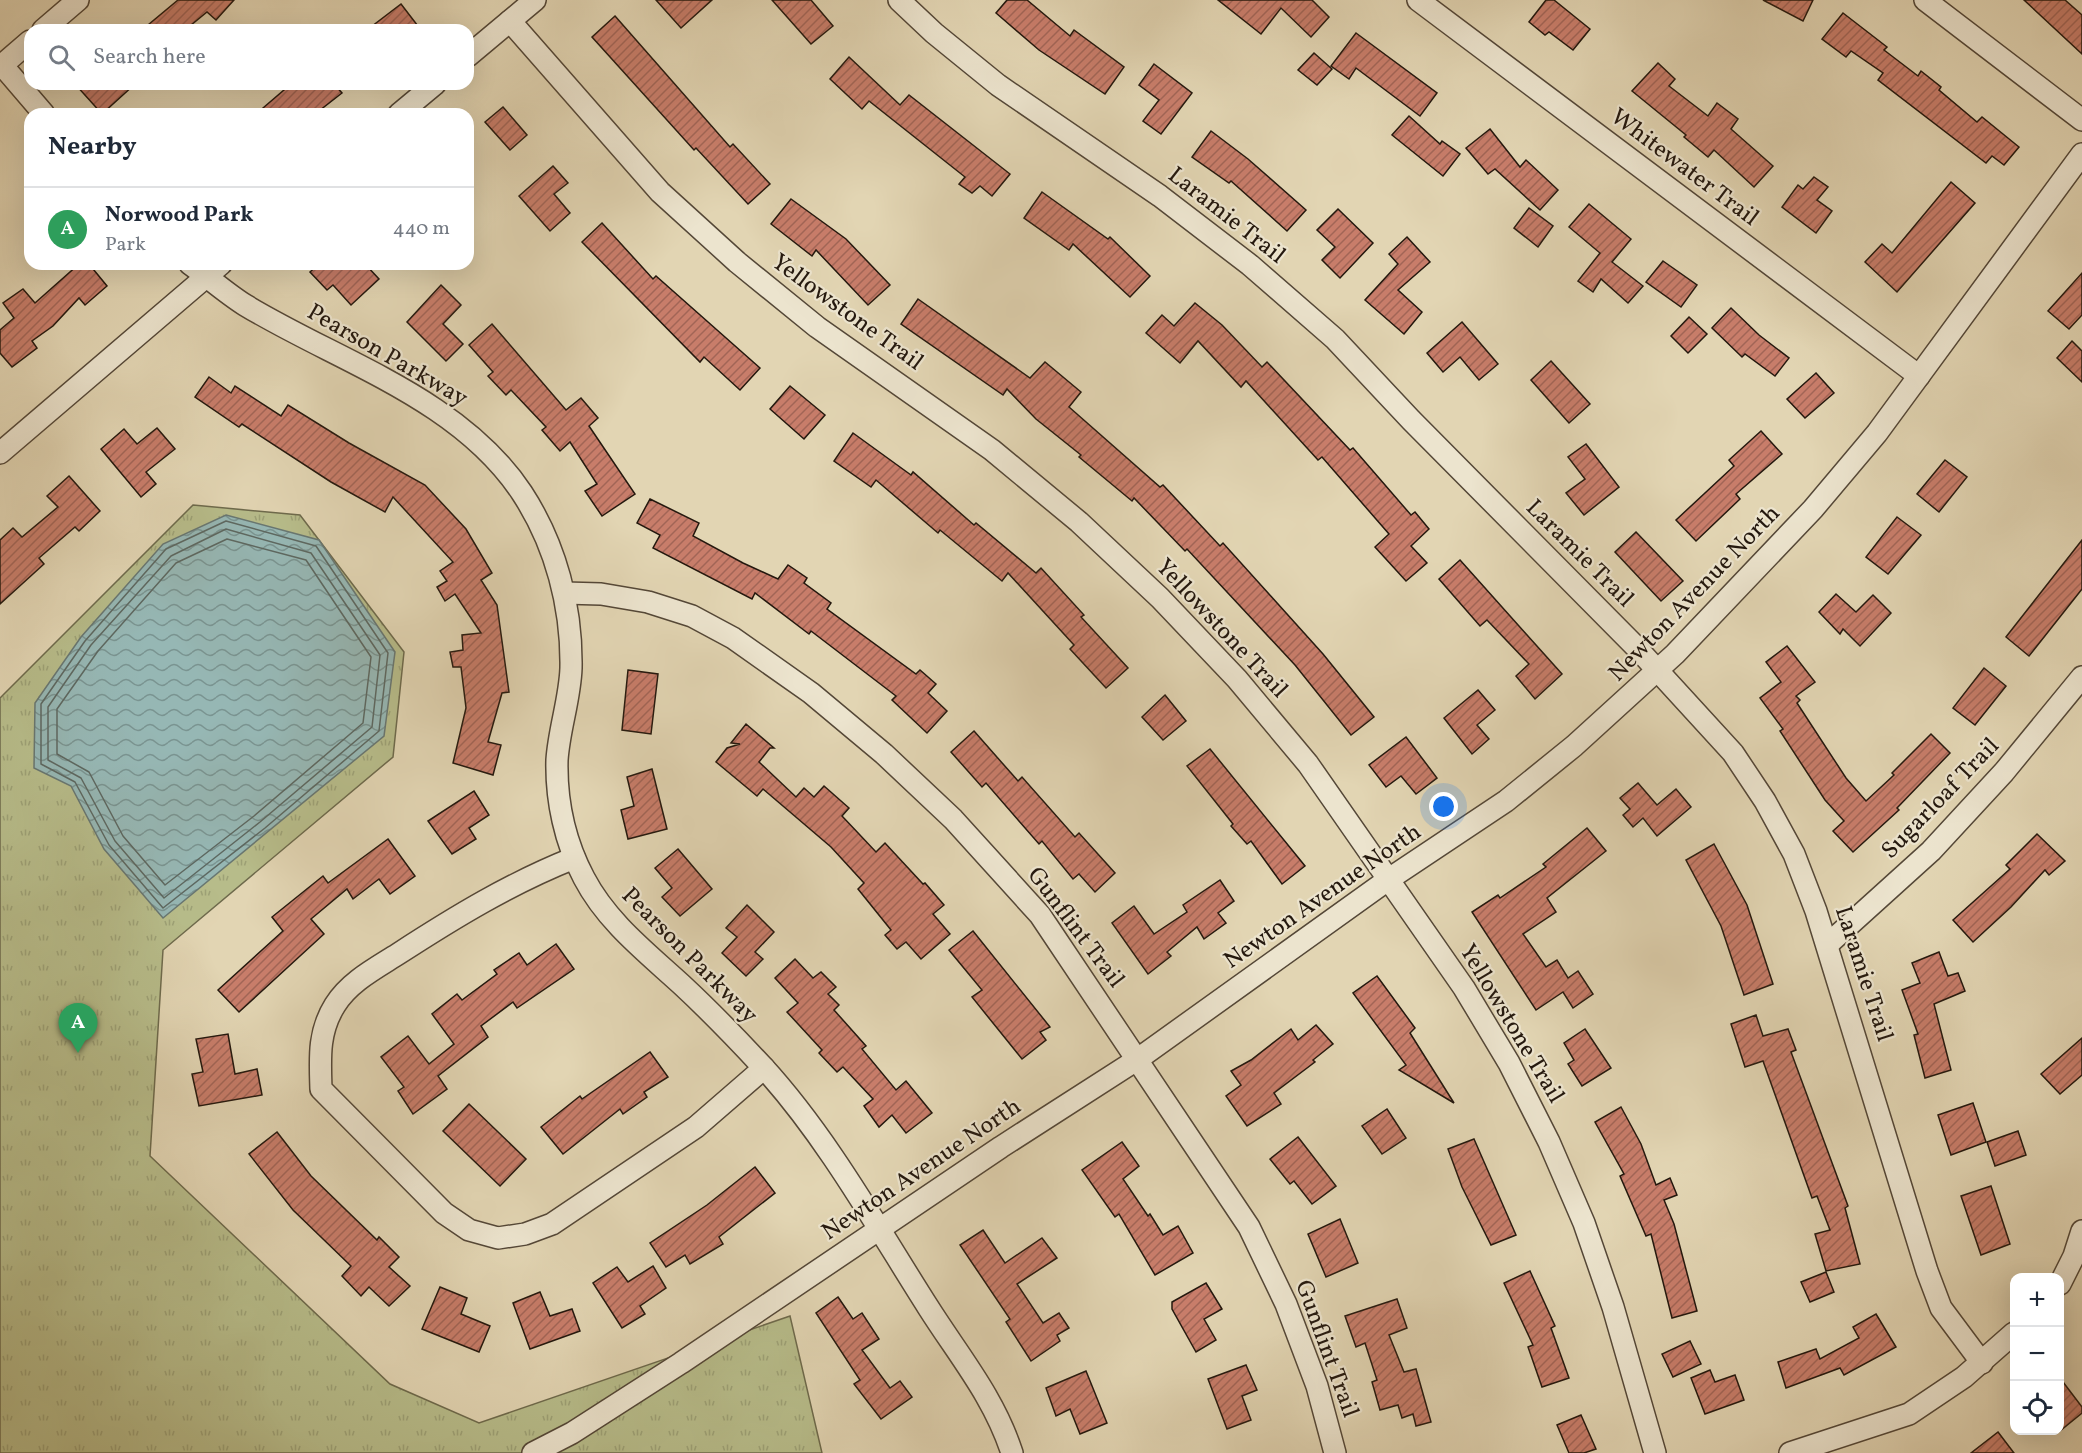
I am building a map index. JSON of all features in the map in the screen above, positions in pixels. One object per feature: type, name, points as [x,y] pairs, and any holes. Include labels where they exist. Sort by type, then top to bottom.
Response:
[{"type":"street","points":[[50,24],[78,0]]},
{"type":"street","points":[[474,51],[535,0]]},
{"type":"street","name":"Laramie Trail","points":[[899,0],[934,33],[998,85],[1160,196],[1250,266],[1335,339],[1443,453],[1658,670],[1733,753],[1765,801],[1794,854],[1827,945],[1927,1271],[1941,1308],[1982,1363]]},
{"type":"street","name":"Whitewater Trail","points":[[1418,0],[1919,376]]},
{"type":"street","points":[[1925,0],[2082,120]]},
{"type":"street","name":"Yellowstone Trail","points":[[510,21],[660,192],[737,262],[817,327],[992,450],[1079,522],[1160,598],[1237,679],[1308,764],[1469,998],[1509,1063],[1549,1142],[1584,1223],[1613,1306],[1655,1453]]},
{"type":"street","points":[[24,46],[1,66],[39,108]]},
{"type":"street","points":[[406,108],[428,90]]},
{"type":"street","name":"Newton Avenue North","points":[[533,1453],[572,1433],[681,1363],[879,1229],[1138,1059],[1389,879],[1506,801],[1574,746],[1658,670],[1745,583],[1813,509],[1877,433],[2082,154]]},
{"type":"street","points":[[0,453],[203,270]]},
{"type":"street","name":"Pearson Parkway","points":[[207,270],[243,304],[420,400],[467,433],[493,457],[522,494],[544,534],[564,593],[569,624],[571,671],[557,758],[558,790],[568,843],[585,882],[609,916],[764,1068],[805,1117],[947,1337],[980,1382],[1012,1453]]},
{"type":"street","name":"Gunflint Trail","points":[[564,593],[601,594],[648,602],[692,616],[733,638],[820,701],[884,754],[953,819],[1040,915],[1249,1227],[1289,1315],[1317,1386],[1335,1453]]},
{"type":"street","name":"Sugarloaf Trail","points":[[1827,945],[1931,851],[2004,772],[2082,677]]},
{"type":"street","points":[[574,858],[490,896],[355,983],[336,1003],[323,1029],[320,1056],[321,1089],[444,1214],[469,1230],[498,1238],[525,1234],[552,1224],[688,1133],[764,1068]]},
{"type":"street","points":[[2064,1276],[2074,1256],[2082,1231]]},
{"type":"street","points":[[1790,1453],[1909,1414],[1938,1397],[1982,1363],[2010,1337]]},
{"type":"green space","points":[[193,505],[300,515],[404,652],[393,757],[163,950],[150,1156],[390,1384],[479,1423],[790,1316],[822,1453],[0,1453],[0,698]]},
{"type":"water","points":[[226,515],[319,540],[395,652],[384,736],[163,918],[104,849],[71,786],[34,768],[35,703],[81,637],[163,544]]},
{"type":"building","points":[[178,0],[234,0],[216,20],[207,12],[192,24],[149,24]]},
{"type":"building","points":[[656,0],[712,0],[681,28]]},
{"type":"building","points":[[772,0],[811,0],[833,26],[811,44]]},
{"type":"building","points":[[1007,0],[1027,0],[1070,36],[1074,30],[1124,67],[1105,94],[1039,50],[996,13]]},
{"type":"building","points":[[1218,0],[1312,0],[1329,17],[1311,37],[1281,8],[1261,34]]},
{"type":"building","points":[[1546,0],[1554,0],[1590,29],[1573,50],[1549,32],[1545,35],[1529,22]]},
{"type":"building","points":[[1763,0],[1813,0],[1803,21]]},
{"type":"building","points":[[2024,0],[2065,0],[2082,15],[2082,54]]},
{"type":"building","points":[[401,4],[416,24],[375,24]]},
{"type":"building","points":[[1843,13],[1887,47],[1884,50],[1918,76],[1921,71],[1941,87],[1939,90],[1977,122],[1982,117],[2019,147],[2004,165],[1992,156],[1986,163],[1878,80],[1883,73],[1851,51],[1846,57],[1822,39]]},
{"type":"building","points":[[615,16],[730,147],[733,144],[770,184],[748,204],[696,148],[694,150],[592,37]]},
{"type":"building","points":[[1356,33],[1437,93],[1420,116],[1356,68],[1349,79],[1331,66]]},
{"type":"building","points":[[1314,53],[1332,69],[1317,85],[1298,70]]},
{"type":"building","points":[[849,57],[900,105],[909,95],[1010,174],[992,196],[980,186],[972,193],[959,184],[965,177],[869,101],[862,109],[830,79]]},
{"type":"building","points":[[1658,63],[1675,79],[1669,86],[1708,116],[1717,103],[1738,119],[1731,129],[1773,166],[1754,187],[1714,150],[1708,157],[1684,137],[1686,135],[1632,91]]},
{"type":"building","points":[[1154,64],[1192,93],[1161,134],[1143,121],[1159,100],[1139,85]]},
{"type":"building","points":[[80,90],[128,90],[109,108],[97,108]]},
{"type":"building","points":[[284,90],[339,90],[342,93],[323,108],[263,108]]},
{"type":"building","points":[[503,107],[527,135],[510,150],[485,122]]},
{"type":"building","points":[[1409,116],[1440,144],[1442,141],[1460,154],[1443,176],[1392,135]]},
{"type":"building","points":[[1490,129],[1520,167],[1526,160],[1558,190],[1540,210],[1495,169],[1488,174],[1466,148]]},
{"type":"building","points":[[1211,131],[1248,159],[1306,210],[1287,231],[1231,181],[1229,183],[1192,157]]},
{"type":"building","points":[[553,166],[568,183],[554,194],[570,213],[550,231],[519,196]]},
{"type":"building","points":[[1814,177],[1828,187],[1817,200],[1832,211],[1816,233],[1782,207],[1798,185],[1803,189]]},
{"type":"building","points":[[1951,182],[1975,203],[1897,292],[1865,262],[1882,244],[1892,253]]},
{"type":"building","points":[[1042,192],[1108,239],[1110,237],[1150,276],[1130,297],[1073,244],[1069,250],[1024,218]]},
{"type":"building","points":[[791,199],[846,239],[890,285],[868,305],[816,250],[812,256],[771,224]]},
{"type":"building","points":[[1589,204],[1631,239],[1612,262],[1643,286],[1628,303],[1601,279],[1593,292],[1578,281],[1600,253],[1569,227]]},
{"type":"building","points":[[1529,208],[1553,226],[1538,247],[1514,228]]},
{"type":"building","points":[[1338,209],[1373,243],[1340,278],[1322,260],[1335,247],[1317,230]]},
{"type":"building","points":[[602,223],[653,279],[656,276],[760,368],[740,390],[704,357],[700,362],[582,242]]},
{"type":"building","points":[[1407,237],[1430,262],[1398,290],[1422,312],[1404,334],[1365,300],[1398,264],[1389,254]]},
{"type":"building","points":[[1663,261],[1697,285],[1681,307],[1646,282]]},
{"type":"building","points":[[72,270],[94,270],[107,286],[85,305],[79,298],[53,326],[32,341],[37,348],[12,367],[0,353],[0,330],[14,318],[3,303],[23,289],[35,303]]},
{"type":"building","points":[[312,270],[371,270],[379,279],[351,305],[333,285],[327,290],[310,272]]},
{"type":"building","points":[[2082,273],[2082,315],[2069,329],[2048,311]]},
{"type":"building","points":[[441,285],[461,305],[443,324],[463,344],[446,361],[407,322]]},
{"type":"building","points":[[918,299],[1030,378],[1045,362],[1081,392],[1069,407],[1160,487],[1163,485],[1220,546],[1223,543],[1323,654],[1374,717],[1351,735],[1295,665],[1187,549],[1185,551],[1134,498],[1132,501],[1079,457],[1081,455],[1036,419],[1007,389],[1003,395],[901,324]]},
{"type":"building","points":[[1195,303],[1222,325],[1262,367],[1267,362],[1350,450],[1353,448],[1411,515],[1415,512],[1429,529],[1411,546],[1427,563],[1406,581],[1375,547],[1389,534],[1322,457],[1318,460],[1246,381],[1241,387],[1198,341],[1180,363],[1146,333],[1162,315],[1174,326]]},
{"type":"building","points":[[1731,308],[1759,335],[1789,358],[1775,376],[1745,354],[1742,357],[1712,328]]},
{"type":"building","points":[[1689,317],[1707,334],[1688,353],[1671,336]]},
{"type":"building","points":[[1462,322],[1498,364],[1479,380],[1460,357],[1443,372],[1427,353]]},
{"type":"building","points":[[492,324],[566,410],[581,398],[598,418],[589,426],[635,494],[602,516],[585,491],[597,484],[570,442],[560,451],[542,430],[546,427],[511,390],[506,395],[488,376],[493,372],[469,345]]},
{"type":"building","points":[[2072,341],[2082,351],[2082,382],[2057,358]]},
{"type":"building","points":[[1551,361],[1590,404],[1569,423],[1531,380]]},
{"type":"building","points":[[1816,373],[1834,393],[1805,418],[1787,399]]},
{"type":"building","points":[[209,377],[231,393],[235,386],[281,416],[288,405],[349,443],[425,485],[466,529],[492,573],[481,580],[497,605],[509,692],[502,693],[488,742],[501,745],[493,775],[453,763],[466,708],[461,667],[453,667],[450,652],[463,650],[462,635],[481,633],[455,594],[445,601],[437,587],[447,581],[440,571],[453,562],[393,497],[385,512],[331,482],[242,424],[239,427],[195,397]]},
{"type":"building","points":[[790,386],[825,415],[804,439],[770,409]]},
{"type":"building","points":[[157,428],[175,449],[146,472],[156,484],[141,497],[101,449],[124,429],[137,444]]},
{"type":"building","points":[[1761,431],[1782,454],[1736,494],[1740,499],[1696,541],[1676,520],[1734,466],[1729,460]]},
{"type":"building","points":[[853,433],[911,475],[913,472],[974,525],[976,523],[1036,573],[1041,568],[1084,615],[1081,617],[1128,668],[1106,688],[1070,649],[1074,645],[1008,573],[1002,581],[940,530],[938,533],[876,480],[871,487],[834,461]]},
{"type":"building","points":[[1586,444],[1619,487],[1584,515],[1566,493],[1585,479],[1568,457]]},
{"type":"building","points":[[1945,460],[1967,477],[1939,512],[1917,494]]},
{"type":"building","points":[[69,476],[100,511],[79,531],[75,527],[39,558],[44,564],[0,604],[0,540],[13,528],[22,537],[58,507],[47,496]]},
{"type":"building","points":[[650,499],[699,523],[693,536],[743,563],[778,579],[788,565],[807,578],[804,583],[831,603],[827,609],[916,674],[920,670],[936,684],[928,693],[947,711],[927,733],[892,700],[896,696],[811,631],[809,634],[755,593],[752,599],[653,548],[660,535],[637,523]]},
{"type":"building","points":[[1897,517],[1921,535],[1888,574],[1866,557]]},
{"type":"building","points":[[1636,532],[1683,581],[1661,601],[1615,552]]},
{"type":"building","points":[[2082,540],[2082,589],[2029,656],[2006,637]]},
{"type":"building","points":[[1460,560],[1562,674],[1535,699],[1516,676],[1529,664],[1487,620],[1480,626],[1439,579]]},
{"type":"building","points":[[1836,594],[1856,612],[1873,595],[1891,613],[1860,646],[1843,629],[1840,634],[1819,612]]},
{"type":"building","points":[[1787,646],[1815,682],[1796,696],[1800,700],[1797,703],[1846,778],[1866,801],[1894,775],[1892,773],[1931,734],[1950,753],[1897,808],[1899,810],[1853,852],[1833,831],[1844,821],[1825,800],[1780,731],[1783,729],[1760,698],[1781,682],[1766,662]]},
{"type":"building","points":[[1984,668],[2006,686],[1975,725],[1953,708]]},
{"type":"building","points":[[628,670],[658,674],[651,734],[622,730]]},
{"type":"building","points":[[1478,690],[1495,710],[1477,725],[1489,739],[1472,754],[1444,718]]},
{"type":"building","points":[[1165,695],[1186,721],[1163,740],[1142,717]]},
{"type":"building","points":[[746,724],[774,748],[770,748],[759,762],[796,797],[804,788],[814,797],[824,786],[849,808],[842,816],[876,852],[885,843],[944,905],[933,914],[950,934],[921,959],[906,942],[897,949],[885,935],[891,930],[858,889],[864,883],[831,847],[763,789],[757,796],[716,762],[727,748],[740,744],[731,743]]},
{"type":"building","points":[[974,731],[1018,781],[1022,777],[1075,837],[1079,833],[1115,873],[1095,892],[1079,874],[1073,879],[1042,841],[1039,844],[986,783],[982,787],[951,752]]},
{"type":"building","points":[[1406,737],[1437,778],[1416,794],[1401,776],[1386,787],[1369,765]]},
{"type":"building","points":[[1210,749],[1305,866],[1282,884],[1251,841],[1247,844],[1231,826],[1233,824],[1187,766]]},
{"type":"building","points":[[652,769],[667,829],[628,839],[621,810],[634,806],[627,777]]},
{"type":"building","points":[[1638,783],[1657,805],[1676,789],[1691,807],[1657,836],[1643,818],[1633,827],[1623,815],[1630,809],[1620,798]]},
{"type":"building","points":[[474,791],[489,815],[469,828],[476,839],[452,854],[428,821]]},
{"type":"building","points":[[1587,828],[1606,851],[1547,898],[1556,912],[1523,934],[1546,967],[1557,960],[1568,978],[1578,971],[1593,994],[1573,1008],[1563,992],[1536,1010],[1472,912],[1498,895],[1500,898],[1546,867],[1543,864]]},
{"type":"building","points":[[2037,834],[2065,861],[2049,875],[2045,870],[2011,907],[1973,942],[1953,920],[2010,869],[2006,865]]},
{"type":"building","points":[[388,839],[415,876],[390,894],[379,879],[353,899],[347,889],[311,919],[324,934],[239,1012],[218,990],[283,931],[272,917],[323,876],[328,883]]},
{"type":"building","points":[[1714,844],[1747,905],[1773,984],[1744,995],[1721,926],[1686,860]]},
{"type":"building","points":[[678,849],[712,889],[680,916],[662,897],[672,888],[655,868]]},
{"type":"building","points":[[1220,880],[1234,901],[1218,913],[1226,923],[1204,939],[1197,927],[1167,952],[1171,956],[1148,974],[1112,923],[1134,906],[1154,934],[1187,912],[1183,905]]},
{"type":"building","points":[[747,905],[774,932],[755,952],[763,959],[746,976],[722,953],[737,937],[726,928]]},
{"type":"building","points":[[973,931],[1050,1027],[1040,1032],[1046,1040],[1022,1059],[972,997],[982,990],[949,950]]},
{"type":"building","points":[[556,944],[574,969],[517,1008],[513,1002],[481,1026],[488,1037],[438,1076],[447,1089],[413,1114],[398,1091],[404,1087],[381,1057],[408,1036],[429,1064],[454,1044],[432,1014],[457,994],[462,1000],[497,974],[494,970],[519,953],[527,965]]},
{"type":"building","points":[[1939,952],[1948,976],[1958,973],[1965,991],[1934,1004],[1951,1070],[1925,1078],[1914,1035],[1918,1034],[1902,990],[1920,983],[1912,963]]},
{"type":"building","points":[[795,959],[813,978],[821,972],[836,987],[828,994],[839,1005],[834,1010],[866,1046],[862,1049],[896,1090],[906,1081],[932,1113],[906,1133],[892,1115],[879,1127],[864,1106],[873,1099],[843,1067],[837,1072],[819,1053],[822,1050],[787,1012],[798,1003],[775,978]]},
{"type":"building","points":[[1377,976],[1415,1028],[1410,1033],[1454,1103],[1399,1070],[1406,1065],[1353,993]]},
{"type":"building","points":[[1756,1015],[1763,1036],[1788,1029],[1796,1050],[1791,1052],[1848,1206],[1845,1208],[1860,1264],[1826,1271],[1815,1234],[1830,1230],[1817,1196],[1812,1198],[1763,1061],[1745,1067],[1731,1024]]},
{"type":"building","points":[[1316,1025],[1333,1044],[1313,1060],[1315,1062],[1274,1093],[1281,1104],[1247,1126],[1226,1096],[1241,1085],[1231,1071],[1251,1060],[1291,1029],[1298,1040]]},
{"type":"building","points":[[1585,1029],[1611,1068],[1582,1086],[1568,1064],[1574,1060],[1564,1043]]},
{"type":"building","points":[[228,1034],[235,1074],[257,1069],[262,1095],[199,1106],[192,1074],[203,1072],[196,1039]]},
{"type":"building","points":[[2082,1038],[2082,1075],[2060,1094],[2041,1074]]},
{"type":"building","points":[[650,1052],[668,1077],[644,1092],[647,1097],[623,1114],[620,1109],[563,1154],[541,1127],[580,1096],[582,1099]]},
{"type":"building","points":[[1973,1103],[1986,1142],[1951,1155],[1938,1115]]},
{"type":"building","points":[[469,1104],[526,1159],[500,1186],[443,1131]]},
{"type":"building","points":[[1621,1107],[1641,1144],[1656,1185],[1670,1178],[1677,1195],[1664,1200],[1674,1224],[1697,1311],[1672,1318],[1651,1234],[1646,1236],[1620,1176],[1624,1174],[1595,1122]]},
{"type":"building","points":[[1387,1109],[1406,1138],[1382,1154],[1362,1126]]},
{"type":"building","points":[[2018,1131],[2026,1155],[1995,1166],[1987,1142]]},
{"type":"building","points":[[277,1132],[311,1176],[377,1240],[379,1237],[399,1257],[389,1267],[410,1286],[389,1306],[369,1287],[361,1296],[342,1276],[351,1266],[293,1210],[249,1154]]},
{"type":"building","points":[[1298,1137],[1336,1186],[1312,1204],[1294,1181],[1290,1184],[1270,1159]]},
{"type":"building","points":[[1474,1139],[1516,1235],[1491,1245],[1462,1187],[1448,1149]]},
{"type":"building","points":[[1122,1142],[1139,1166],[1123,1179],[1163,1235],[1178,1226],[1193,1253],[1155,1275],[1119,1214],[1115,1217],[1082,1170]]},
{"type":"building","points":[[755,1167],[775,1193],[719,1237],[723,1244],[690,1264],[685,1255],[666,1267],[650,1243],[707,1205]]},
{"type":"building","points":[[1991,1186],[2010,1244],[1981,1255],[1961,1196]]},
{"type":"building","points":[[1340,1219],[1358,1263],[1326,1277],[1308,1234]]},
{"type":"building","points":[[983,1230],[1005,1263],[1042,1238],[1057,1258],[1017,1284],[1043,1323],[1059,1313],[1069,1328],[1057,1335],[1060,1341],[1031,1361],[1006,1322],[1010,1319],[960,1245]]},
{"type":"building","points":[[653,1266],[666,1288],[640,1306],[645,1314],[622,1328],[593,1283],[617,1267],[628,1282]]},
{"type":"building","points":[[1530,1271],[1555,1326],[1551,1328],[1569,1378],[1542,1387],[1528,1347],[1533,1345],[1504,1283]]},
{"type":"building","points":[[1826,1272],[1834,1292],[1810,1302],[1801,1282]]},
{"type":"building","points":[[1206,1283],[1222,1309],[1204,1319],[1216,1340],[1196,1352],[1172,1309],[1172,1302]]},
{"type":"building","points":[[440,1287],[467,1298],[461,1314],[490,1326],[479,1352],[422,1329]]},
{"type":"building","points":[[540,1292],[550,1316],[572,1309],[580,1331],[530,1349],[513,1303]]},
{"type":"building","points":[[838,1297],[853,1319],[862,1313],[879,1339],[862,1350],[890,1388],[900,1381],[912,1397],[881,1419],[854,1384],[860,1380],[816,1313]]},
{"type":"building","points":[[1397,1299],[1407,1328],[1389,1335],[1404,1372],[1416,1369],[1431,1422],[1416,1426],[1413,1414],[1402,1418],[1398,1405],[1380,1410],[1372,1382],[1377,1380],[1365,1343],[1356,1347],[1345,1316]]},
{"type":"building","points":[[1876,1314],[1896,1347],[1844,1375],[1840,1368],[1786,1388],[1778,1362],[1816,1349],[1820,1359],[1859,1338],[1853,1327]]},
{"type":"building","points":[[1690,1341],[1701,1364],[1673,1377],[1662,1354]]},
{"type":"building","points":[[1246,1365],[1257,1390],[1242,1396],[1251,1420],[1227,1429],[1208,1379]]},
{"type":"building","points":[[1710,1370],[1715,1382],[1735,1375],[1744,1400],[1705,1414],[1691,1378]]},
{"type":"building","points":[[1086,1371],[1107,1423],[1080,1434],[1070,1409],[1056,1416],[1046,1388]]},
{"type":"building","points":[[2064,1383],[2082,1407],[2082,1413],[2064,1428]]},
{"type":"building","points":[[1581,1415],[1596,1449],[1584,1453],[1569,1453],[1557,1425]]},
{"type":"building","points":[[1998,1432],[2014,1453],[1971,1453]]},
{"type":"place","name":"Norwood Park","points":[[78,1053]]}]
